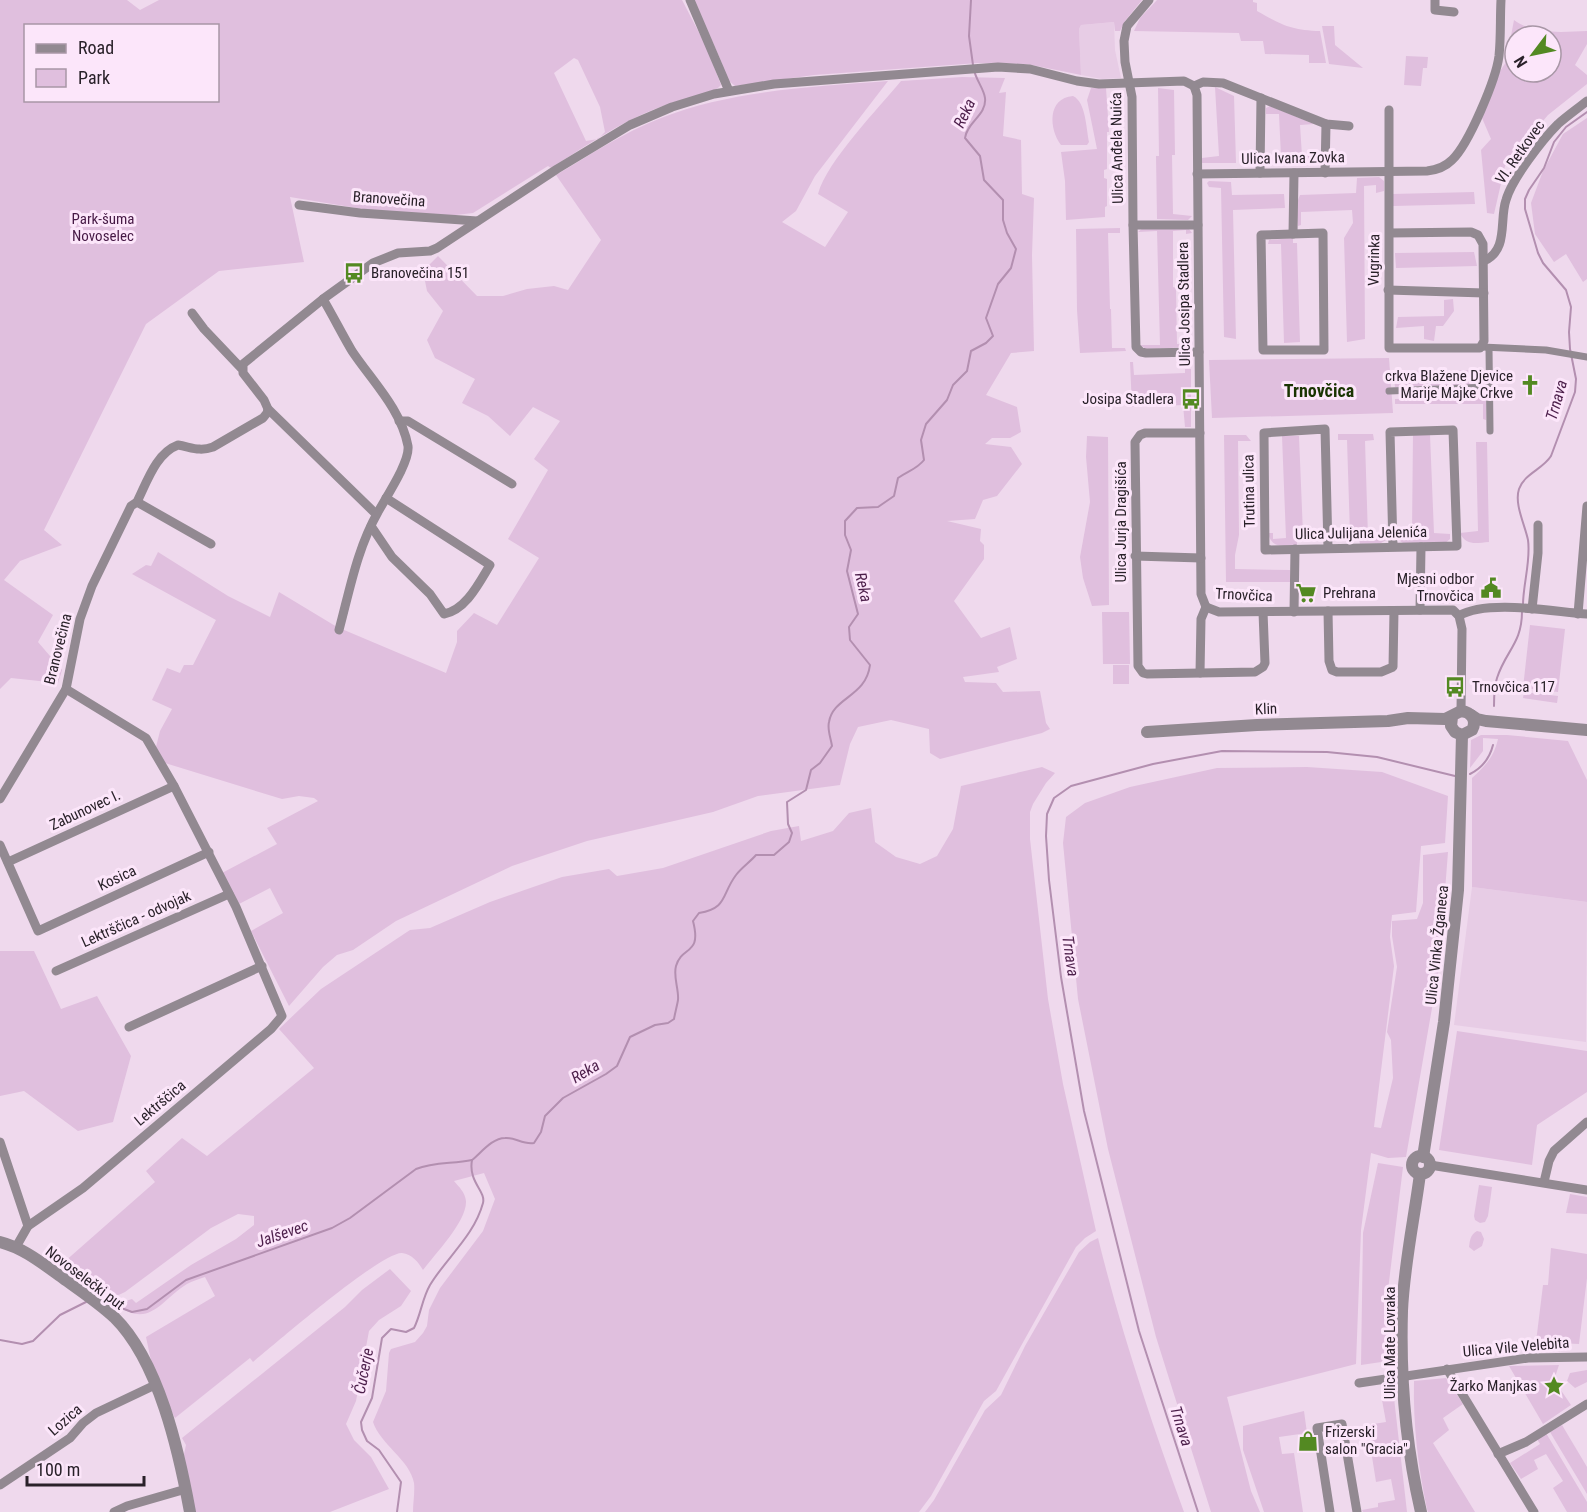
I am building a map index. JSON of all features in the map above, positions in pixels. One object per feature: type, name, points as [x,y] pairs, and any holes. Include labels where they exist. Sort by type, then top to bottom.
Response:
[{"type":"street","points":[[690,0],[729,91]]},
{"type":"street","points":[[241,368],[245,361],[323,299],[383,257],[398,253],[430,251],[443,245],[557,169],[630,125],[672,107],[729,91],[774,84],[998,67],[1030,69],[1083,82],[1110,85],[1131,83],[1125,62],[1125,33],[1131,21],[1149,0]]},
{"type":"street","points":[[1436,0],[1435,10],[1454,12]]},
{"type":"street","name":"Ulica Ivana Zovka","points":[[1197,174],[1427,171],[1446,165],[1462,149],[1496,70],[1499,56],[1501,0]]},
{"type":"street","name":"Ulica Anđela Nuića","points":[[1199,352],[1146,353],[1136,347],[1131,83],[1184,81],[1194,86],[1203,82],[1223,83],[1326,124],[1349,126]]},
{"type":"street","name":"Ulica Josipa Stadlera","points":[[1194,86],[1197,95],[1200,558],[1201,594],[1206,607],[1201,619],[1200,673]]},
{"type":"street","points":[[1260,173],[1261,98]]},
{"type":"street","name":"VI. Retkovec","points":[[1484,261],[1494,254],[1503,235],[1503,213],[1510,189],[1560,122],[1587,101]]},
{"type":"street","points":[[1389,110],[1389,172]]},
{"type":"street","points":[[1325,173],[1326,124]]},
{"type":"street","name":"Vugrinka","points":[[1389,172],[1389,348],[1478,349],[1485,347]]},
{"type":"street","points":[[1293,234],[1294,173]]},
{"type":"street","name":"Branovečina","points":[[299,205],[360,213],[477,221]]},
{"type":"street","name":"Ulica Anđela Nuića","points":[[1133,225],[1198,225]]},
{"type":"street","points":[[1323,233],[1324,350],[1263,350],[1261,235],[1293,234],[1323,233]]},
{"type":"street","points":[[1390,233],[1475,233],[1481,238],[1484,261],[1485,347],[1490,431]]},
{"type":"street","points":[[1388,290],[1484,293]]},
{"type":"street","points":[[323,299],[353,352],[382,392],[399,421],[408,448],[399,475],[376,514],[360,550],[339,630]]},
{"type":"street","points":[[192,313],[241,368],[243,374],[264,399],[268,409],[376,514]]},
{"type":"street","points":[[1485,347],[1559,352],[1587,357]]},
{"type":"street","points":[[1389,391],[1489,387]]},
{"type":"street","name":"Branovečina","points":[[0,799],[66,689],[80,619],[92,586],[131,506],[137,502],[157,463],[171,447],[178,445],[204,451],[213,447],[263,418],[268,409]]},
{"type":"street","points":[[399,421],[408,421],[512,484]]},
{"type":"street","name":"Trutina ulica","points":[[1265,550],[1264,433],[1325,429],[1328,548]]},
{"type":"street","name":"Ulica Julijana Jelenića","points":[[1265,550],[1457,546],[1453,430],[1390,432],[1393,547]]},
{"type":"street","name":"Ulica Jurja Dragišića","points":[[1200,433],[1144,433],[1135,442],[1137,662],[1140,670],[1147,674],[1200,673]]},
{"type":"street","points":[[371,526],[392,557],[430,594],[444,614],[452,613],[469,597],[490,566],[386,498]]},
{"type":"street","points":[[137,502],[211,544]]},
{"type":"street","points":[[1582,614],[1587,506]]},
{"type":"street","points":[[1530,608],[1538,553],[1538,525]]},
{"type":"street","points":[[1420,610],[1421,547]]},
{"type":"street","points":[[1294,612],[1295,549]]},
{"type":"street","points":[[1135,556],[1200,558]]},
{"type":"street","name":"Trnovčica","points":[[1206,607],[1219,612],[1454,610],[1458,616],[1473,609],[1530,608],[1582,614]]},
{"type":"street","points":[[1328,611],[1330,666],[1336,672],[1381,672],[1393,667],[1394,611]]},
{"type":"street","points":[[1200,673],[1255,672],[1263,667],[1265,663],[1263,612]]},
{"type":"street","points":[[1458,616],[1461,629],[1462,723]]},
{"type":"street","name":"Lektrščica","points":[[16,1247],[28,1226],[83,1188],[282,1016],[262,966],[209,852],[146,738],[66,689]]},
{"type":"street","name":"Klin","points":[[1147,732],[1236,726],[1388,721],[1408,718],[1440,719],[1462,723],[1483,721],[1517,723],[1587,730]]},
{"type":"street","name":"Ulica Vinka Žganeca","points":[[1420,1174],[1412,1166],[1416,1159],[1427,1161],[1453,948],[1459,870],[1462,723]]},
{"type":"street","name":"Zabunovec I.","points":[[8,862],[174,786]]},
{"type":"street","points":[[0,845],[8,862]]},
{"type":"street","name":"Kosica","points":[[8,862],[38,931],[209,852]]},
{"type":"street","name":"Lektrščica - odvojak","points":[[56,971],[229,894]]},
{"type":"street","points":[[129,1027],[262,966]]},
{"type":"street","points":[[1544,1182],[1554,1151],[1587,1122]]},
{"type":"street","points":[[0,1142],[28,1226]]},
{"type":"street","points":[[1427,1161],[1587,1190]]},
{"type":"street","name":"Ulica Mate Lovraka","points":[[1420,1174],[1404,1290],[1403,1375],[1408,1440],[1421,1512]]},
{"type":"street","name":"Novoselečki put","points":[[0,1242],[16,1247],[79,1289],[116,1318],[140,1349],[170,1426],[190,1512]]},
{"type":"street","name":"Ulica Vile Velebita","points":[[1359,1383],[1528,1358],[1587,1357]]},
{"type":"street","name":"Ulica Vile Velebita","points":[[1447,1369],[1534,1512]]},
{"type":"street","name":"Lozica","points":[[0,1485],[70,1438],[83,1423],[96,1413],[155,1385]]},
{"type":"street","points":[[1498,1454],[1526,1442],[1584,1406]]},
{"type":"street","points":[[1330,1512],[1317,1428],[1342,1424],[1357,1512]]},
{"type":"street","points":[[114,1512],[186,1489]]},
{"type":"shaded area","points":[[1114,22],[1115,50],[1121,78],[1102,79],[1081,75],[1079,29],[1081,25]]},
{"type":"shaded area","points":[[1472,887],[1587,902],[1586,1042],[1454,1025]]},
{"type":"green space","name":"Park-šuma Novoselec","points":[[0,0],[127,0],[140,10],[159,0],[682,0],[706,46],[721,85],[716,89],[704,95],[653,110],[600,137],[605,132],[600,107],[578,60],[574,58],[554,73],[586,141],[596,139],[551,168],[548,166],[473,213],[447,216],[381,212],[290,197],[304,262],[219,271],[146,324],[44,530],[62,545],[20,561],[4,580],[53,615],[38,642],[62,670],[58,683],[11,678],[0,689]]},
{"type":"green space","points":[[694,0],[1142,0],[1120,31],[1115,31],[1114,22],[1081,25],[1079,29],[1081,75],[1027,64],[978,63],[814,75],[735,86],[727,79]]},
{"type":"green space","points":[[1157,0],[1253,0],[1257,3],[1257,11],[1280,23],[1294,28],[1320,31],[1326,63],[1309,63],[1309,55],[1265,54],[1263,41],[1241,41],[1239,33],[1134,31],[1140,18]]},
{"type":"green space","points":[[1322,26],[1334,26],[1335,45],[1363,68],[1329,64]]},
{"type":"green space","points":[[1587,31],[1587,44],[1575,65],[1587,75],[1587,84],[1548,115],[1505,166],[1494,214],[1487,213],[1481,150],[1491,139],[1482,118],[1493,82],[1503,67],[1503,84],[1563,84],[1563,32]]},
{"type":"green space","points":[[1406,56],[1428,57],[1427,68],[1423,68],[1421,86],[1404,85]]},
{"type":"green space","points":[[962,77],[1005,78],[999,93],[1006,92],[1003,136],[1021,140],[1022,194],[1034,198],[1032,255],[1034,351],[1011,353],[986,395],[1017,407],[1021,432],[1010,438],[992,438],[985,444],[1011,447],[1022,464],[997,496],[983,500],[975,519],[947,521],[981,529],[980,541],[984,545],[984,559],[954,601],[981,638],[1010,627],[1017,659],[997,667],[999,672],[963,677],[965,682],[996,683],[1003,692],[1040,691],[1046,723],[1050,729],[940,759],[930,753],[929,729],[891,720],[858,727],[850,744],[840,785],[758,796],[713,812],[587,841],[512,866],[396,921],[353,950],[337,955],[323,967],[289,1006],[251,931],[283,913],[270,888],[239,904],[222,873],[277,844],[267,828],[318,801],[314,798],[299,796],[282,799],[165,763],[156,747],[160,731],[172,709],[152,700],[167,668],[180,673],[184,665],[193,665],[216,620],[132,574],[146,565],[151,566],[158,552],[228,596],[270,617],[279,592],[337,627],[446,673],[457,642],[457,631],[474,613],[497,625],[539,558],[508,539],[548,470],[534,459],[560,421],[533,407],[510,436],[488,416],[462,403],[475,379],[435,358],[427,340],[443,311],[427,291],[423,271],[438,256],[477,296],[503,296],[527,289],[554,286],[568,290],[601,240],[556,175],[634,130],[661,118],[716,101],[773,91],[888,81],[815,176],[796,211],[782,222],[825,247],[848,212],[818,194],[832,166],[854,136],[901,81]]},
{"type":"green space","points":[[1215,87],[1234,96],[1236,163],[1202,163],[1202,158],[1219,156]]},
{"type":"green space","points":[[1091,88],[1106,88],[1109,132],[1107,132],[1107,169],[1104,170],[1104,178],[1107,179],[1105,217],[1066,220],[1065,181],[1061,152],[1097,149],[1087,100]]},
{"type":"green space","points":[[1158,88],[1174,90],[1173,214],[1192,216],[1188,220],[1157,219]]},
{"type":"green space","points":[[1073,96],[1081,104],[1083,110],[1089,142],[1087,145],[1061,145],[1054,131],[1053,115],[1058,102]]},
{"type":"green space","points":[[1270,106],[1314,124],[1300,125],[1302,156],[1316,155],[1320,163],[1270,163],[1269,158],[1281,157],[1279,114],[1266,114],[1266,108]]},
{"type":"green space","points":[[1587,118],[1587,279],[1583,282],[1566,254],[1554,262],[1535,234],[1531,203],[1543,171],[1563,134]]},
{"type":"green space","points":[[1379,177],[1384,181],[1384,191],[1376,193],[1376,185],[1364,186],[1365,339],[1347,342],[1344,238],[1353,223],[1352,210],[1301,212],[1301,225],[1298,226],[1296,205],[1300,195],[1356,193],[1357,178]]},
{"type":"green space","points":[[1209,181],[1231,182],[1232,195],[1284,194],[1285,208],[1233,210],[1236,339],[1224,337],[1221,188],[1209,187],[1207,183]]},
{"type":"green space","points":[[1474,192],[1475,204],[1393,206],[1392,194]]},
{"type":"green space","points":[[1120,228],[1120,233],[1108,233],[1110,309],[1112,348],[1125,348],[1126,351],[1080,353],[1076,229]]},
{"type":"green space","points":[[1143,228],[1189,229],[1192,233],[1186,234],[1186,230],[1173,231],[1173,287],[1176,288],[1177,344],[1189,345],[1193,341],[1191,347],[1146,349],[1140,345],[1160,345],[1157,231],[1138,232]]},
{"type":"green space","points":[[1293,238],[1293,243],[1297,243],[1300,342],[1284,343],[1281,244],[1268,244],[1269,240]]},
{"type":"green space","points":[[1474,252],[1477,266],[1396,268],[1395,253]]},
{"type":"green space","points":[[1453,299],[1454,311],[1443,326],[1436,326],[1434,341],[1424,339],[1424,326],[1396,328],[1398,317],[1444,316],[1444,300]]},
{"type":"green space","points":[[1389,358],[1393,413],[1212,418],[1209,360]]},
{"type":"green space","points":[[1130,362],[1133,362],[1134,375],[1185,373],[1185,369],[1191,369],[1191,427],[1185,427],[1183,405],[1132,407]]},
{"type":"green space","points":[[1486,370],[1486,385],[1395,387],[1393,371]]},
{"type":"green space","points":[[1486,397],[1486,420],[1483,419],[1483,404],[1395,404],[1395,399]]},
{"type":"green space","points":[[1338,434],[1373,434],[1374,440],[1365,441],[1368,537],[1381,537],[1386,540],[1381,543],[1360,544],[1359,539],[1344,541],[1344,535],[1350,534],[1347,440],[1338,440]]},
{"type":"green space","points":[[1413,434],[1430,435],[1434,533],[1450,534],[1450,539],[1444,544],[1403,543],[1397,539],[1395,532],[1412,532]]},
{"type":"green space","points":[[1224,435],[1246,435],[1251,441],[1238,441],[1239,535],[1235,569],[1290,570],[1291,582],[1226,582]]},
{"type":"green space","points":[[1087,436],[1108,437],[1109,605],[1092,606],[1083,578],[1080,557],[1090,502],[1086,457]]},
{"type":"green space","points":[[1282,436],[1299,436],[1303,534],[1297,535],[1297,545],[1275,544],[1268,533],[1273,533],[1273,539],[1286,538]]},
{"type":"green space","points":[[1476,442],[1487,442],[1489,542],[1476,543],[1468,542],[1460,533],[1478,531]]},
{"type":"green space","points":[[1102,612],[1129,612],[1130,664],[1103,664]]},
{"type":"green space","points":[[1530,625],[1565,629],[1558,692],[1523,688]]},
{"type":"green space","points":[[1113,665],[1129,665],[1129,684],[1113,684]]},
{"type":"green space","points":[[1524,692],[1558,696],[1557,703],[1523,698]]},
{"type":"green space","points":[[1481,735],[1568,741],[1587,780],[1587,902],[1472,887],[1472,778],[1488,761],[1498,739],[1483,738],[1483,751],[1470,768],[1471,740]]},
{"type":"green space","points":[[1042,767],[1055,773],[1033,804],[1030,812],[1030,839],[1048,999],[1063,1084],[1096,1231],[1076,1247],[996,1391],[984,1401],[931,1496],[919,1512],[413,1512],[414,1483],[411,1475],[401,1459],[382,1438],[373,1422],[386,1391],[391,1349],[415,1342],[423,1333],[427,1326],[429,1310],[440,1288],[483,1231],[495,1199],[484,1173],[454,1181],[464,1195],[465,1209],[456,1227],[423,1270],[417,1261],[402,1253],[373,1267],[328,1300],[253,1362],[250,1358],[175,1418],[155,1379],[146,1337],[215,1296],[205,1277],[187,1284],[154,1310],[146,1313],[137,1314],[127,1311],[116,1304],[132,1299],[136,1303],[191,1265],[236,1239],[254,1225],[254,1216],[238,1214],[211,1228],[125,1292],[110,1299],[63,1263],[155,1182],[146,1171],[182,1138],[207,1156],[314,1068],[279,1029],[321,989],[410,930],[430,928],[490,902],[562,877],[609,869],[617,876],[663,868],[771,831],[799,826],[801,841],[833,831],[849,813],[871,808],[875,842],[896,857],[920,864],[937,856],[953,829],[961,786]]},
{"type":"green space","points":[[1307,767],[1382,772],[1448,796],[1445,843],[1421,846],[1416,912],[1392,915],[1390,937],[1394,966],[1374,1127],[1381,1128],[1393,1078],[1391,1040],[1387,1032],[1397,967],[1392,921],[1417,919],[1423,903],[1423,855],[1448,852],[1439,968],[1406,1157],[1388,1158],[1371,1153],[1361,1230],[1356,1364],[1227,1397],[1251,1491],[1260,1512],[1211,1512],[1156,1337],[1108,1149],[1078,999],[1063,843],[1066,817],[1085,803],[1130,787],[1217,768]]},
{"type":"green space","points":[[0,951],[34,951],[61,1009],[97,996],[131,1056],[113,1122],[78,1131],[24,1091],[0,1096]]},
{"type":"green space","points":[[1457,1031],[1587,1051],[1587,1092],[1537,1125],[1532,1165],[1439,1150]]},
{"type":"green space","points":[[1378,1163],[1403,1167],[1388,1290],[1388,1361],[1361,1365],[1363,1233]]},
{"type":"green space","points":[[1479,1185],[1492,1187],[1488,1216],[1485,1222],[1480,1223],[1475,1220],[1474,1216]]},
{"type":"green space","points":[[1570,1194],[1587,1197],[1587,1214],[1566,1213]]},
{"type":"green space","points":[[1477,1231],[1481,1232],[1484,1239],[1482,1246],[1474,1251],[1469,1247],[1472,1236]]},
{"type":"green space","points":[[1098,1238],[1137,1376],[1184,1512],[925,1512],[985,1410],[1001,1395],[1025,1346],[1079,1252]]},
{"type":"green space","points":[[1551,1248],[1587,1254],[1587,1278],[1579,1344],[1536,1342],[1543,1285],[1548,1285]]},
{"type":"green space","points":[[390,1269],[411,1291],[401,1306],[379,1320],[369,1331],[356,1401],[346,1424],[354,1440],[371,1457],[389,1489],[330,1512],[193,1512],[183,1459],[186,1445],[182,1438]]},
{"type":"green space","points":[[1559,1365],[1554,1380],[1571,1405],[1543,1424],[1509,1366]]},
{"type":"green space","points":[[1587,1370],[1587,1382],[1575,1388],[1567,1381],[1570,1373]]},
{"type":"green space","points":[[1446,1378],[1463,1404],[1443,1418],[1449,1430],[1433,1443],[1475,1512],[1428,1512],[1427,1509],[1417,1445],[1414,1381]]},
{"type":"green space","points":[[1394,1398],[1407,1512],[1363,1512],[1362,1510],[1378,1507],[1378,1503],[1395,1500],[1391,1479],[1376,1482],[1367,1425],[1386,1422],[1382,1400]]},
{"type":"green space","points":[[1304,1411],[1307,1433],[1279,1437],[1282,1454],[1294,1453],[1303,1512],[1264,1512],[1243,1450],[1243,1426]]},
{"type":"green space","points":[[1562,1425],[1587,1467],[1587,1494],[1550,1432]]},
{"type":"green space","points":[[1546,1433],[1587,1502],[1587,1512],[1567,1512],[1553,1488],[1563,1481],[1546,1454],[1534,1460],[1538,1469],[1521,1479],[1510,1463],[1540,1444],[1537,1439]]},
{"type":"waterway","name":"Reka","points":[[971,0],[969,36],[973,65]]},
{"type":"waterway","name":"Reka","points":[[472,1160],[491,1143],[500,1139],[509,1138],[534,1143],[541,1132],[545,1116],[563,1098],[617,1066],[630,1037],[674,1019],[678,1000],[676,966],[695,940],[693,921],[699,913],[715,908],[723,900],[736,875],[756,855],[774,855],[789,842],[792,833],[788,824],[787,802],[806,790],[811,770],[820,763],[832,746],[828,728],[832,714],[856,691],[867,676],[870,665],[850,640],[849,627],[858,614],[847,571],[851,550],[845,535],[845,521],[857,508],[878,507],[894,496],[898,478],[924,460],[921,440],[926,424],[947,400],[953,385],[967,371],[971,351],[986,343],[993,336],[986,318],[998,284],[1011,268],[1016,249],[1003,220],[1003,200],[984,180],[980,156],[965,138],[969,127],[985,104],[985,98],[974,70]]},
{"type":"waterway","name":"Trnava","points":[[1523,605],[1529,548],[1519,508],[1519,489],[1525,479],[1551,456],[1575,392],[1576,379],[1570,349],[1571,307],[1566,290],[1543,263],[1538,253],[1525,209],[1525,199],[1544,168],[1554,142],[1566,127],[1587,112]]},
{"type":"waterway","name":"Trnava","points":[[1494,706],[1497,678],[1519,631],[1522,611]]},
{"type":"waterway","name":"Trnava","points":[[1470,774],[1485,762],[1493,745]]},
{"type":"waterway","name":"Trnava","points":[[1198,1512],[1139,1331],[1084,1111],[1061,977],[1049,880],[1047,814],[1054,798],[1071,786],[1153,764],[1222,751],[1327,752],[1377,757],[1455,776]]},
{"type":"waterway","name":"Jalševec","points":[[96,1295],[100,1294],[116,1306],[132,1312],[147,1309],[186,1280],[332,1228],[350,1218],[416,1169],[472,1160]]},
{"type":"waterway","name":"Čučerje","points":[[397,1512],[401,1482],[379,1450],[367,1441],[361,1422],[372,1398],[382,1338],[391,1329],[406,1332],[414,1328],[430,1285],[467,1236],[479,1215],[483,1199],[472,1174],[472,1160]]},
{"type":"waterway","name":"Jalševec","points":[[0,1340],[22,1344],[33,1341],[60,1315],[86,1302]]},
{"type":"place","name":"Branovečina 151","points":[[354,273]]},
{"type":"place","name":"crkva Blažene Djevice Marije Majke Crkve","points":[[1530,385]]},
{"type":"place","name":"Josipa Stadlera","points":[[1191,399]]},
{"type":"place","name":"Mjesni odbor Trnovčica","points":[[1491,588]]},
{"type":"place","name":"Prehrana","points":[[1306,593]]},
{"type":"place","name":"Trnovčica 117","points":[[1455,687]]},
{"type":"place","name":"Žarko Manjkas","points":[[1554,1386]]},
{"type":"place","name":"Frizerski salon \"Gracia\"","points":[[1308,1441]]},
{"type":"district","name":"Trnovčica","points":[[1319,391]]}]
